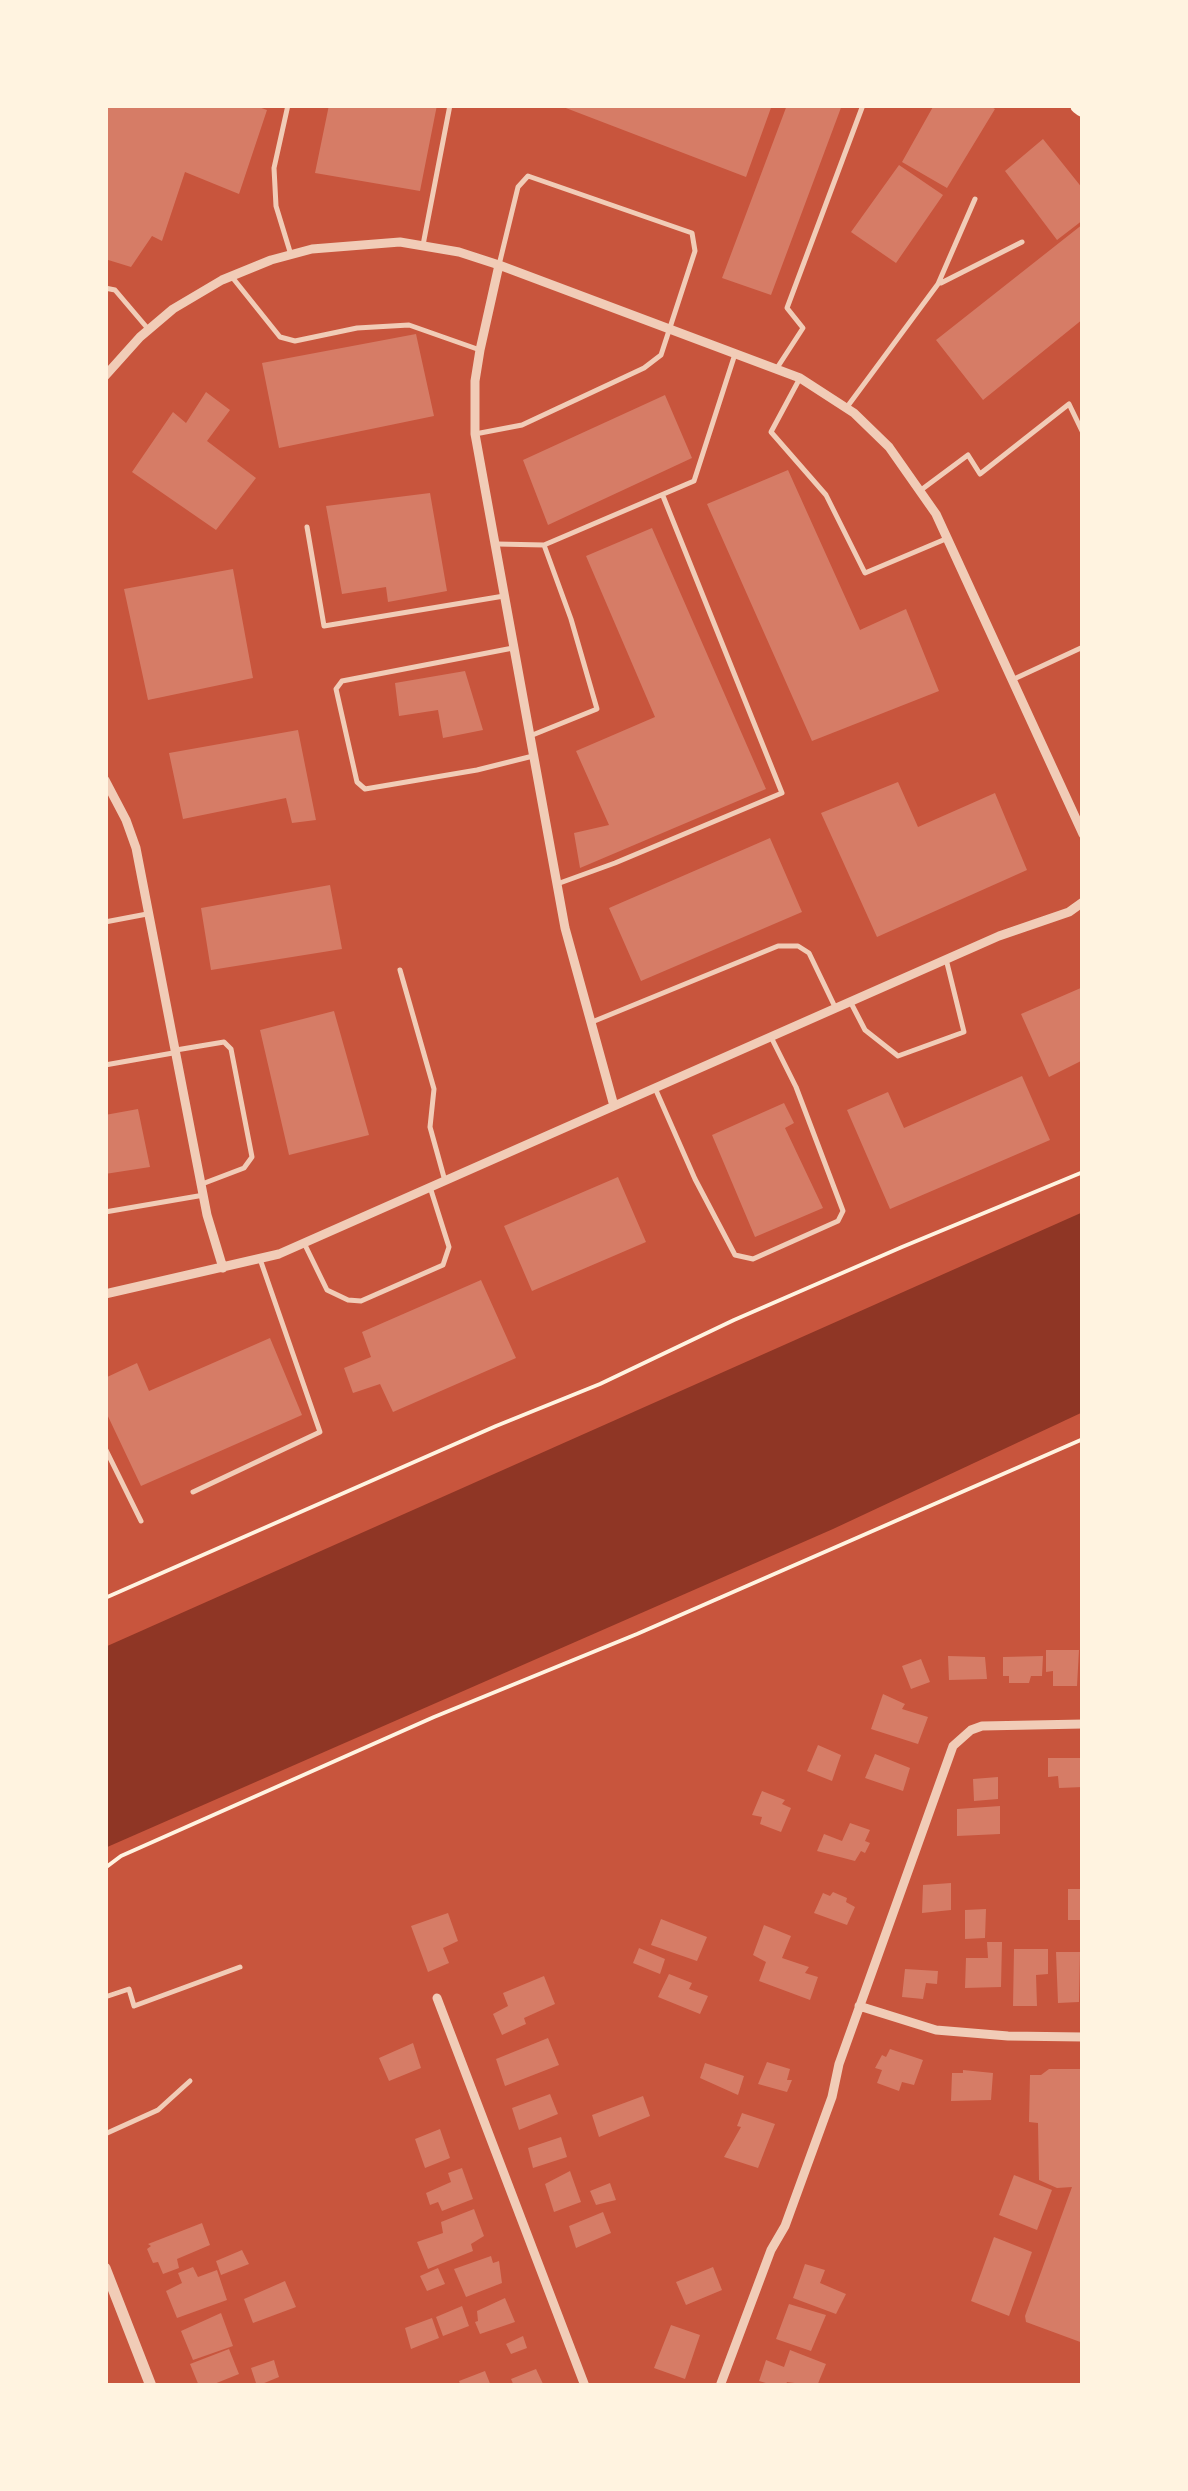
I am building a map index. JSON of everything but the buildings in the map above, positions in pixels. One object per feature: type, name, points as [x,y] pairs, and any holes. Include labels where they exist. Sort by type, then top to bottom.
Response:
[{"type":"street","points":[[106,373],[173,309],[231,276],[312,249],[400,242],[459,252],[499,265],[800,378],[846,407],[889,447],[921,490],[948,538],[1082,832]]},
{"type":"street","points":[[499,265],[475,381],[475,434],[574,969],[614,1106]]},
{"type":"street","points":[[105,780],[136,848],[202,1190],[223,1268]]},
{"type":"street","points":[[105,1294],[260,1259],[304,1243],[946,959],[1034,922],[1069,912],[1083,902]]},
{"type":"street","points":[[720,2386],[770,2250],[785,2226],[832,2097],[838,2064],[954,1746],[972,1730],[996,1725],[1083,1724]]},
{"type":"street","points":[[437,1998],[585,2386]]},
{"type":"street","points":[[859,2006],[936,2030],[1083,2037]]},
{"type":"street","points":[[105,2268],[151,2386]]},
{"type":"lane","points":[[288,105],[274,168],[276,206],[291,254]]},
{"type":"lane","points":[[423,245],[450,105]]},
{"type":"lane","points":[[777,368],[803,328],[787,308],[862,105]]},
{"type":"lane","points":[[475,434],[522,425],[644,368],[661,355],[694,251],[692,233],[528,176],[518,187],[499,265]]},
{"type":"lane","points":[[846,407],[938,284],[975,200]]},
{"type":"lane","points":[[938,284],[1022,242]]},
{"type":"lane","points":[[231,276],[280,337],[295,341],[357,328],[409,326],[480,350]]},
{"type":"lane","points":[[105,288],[115,290],[149,330]]},
{"type":"lane","points":[[494,544],[544,545],[694,481],[736,352]]},
{"type":"lane","points":[[800,378],[772,432],[826,495],[865,573],[948,538]]},
{"type":"lane","points":[[921,490],[968,455],[980,474],[1068,404],[1083,433]]},
{"type":"lane","points":[[557,884],[782,793],[662,496]]},
{"type":"lane","points":[[307,527],[324,626],[504,596]]},
{"type":"lane","points":[[530,736],[597,709],[544,545]]},
{"type":"lane","points":[[1011,680],[1083,647]]},
{"type":"lane","points":[[513,648],[342,682],[336,689],[356,782],[364,789],[533,756]]},
{"type":"lane","points":[[105,922],[150,913]]},
{"type":"lane","points":[[590,1024],[778,946],[798,946],[809,954],[835,1008]]},
{"type":"lane","points":[[850,1002],[865,1030],[898,1056],[964,1032],[946,959]]},
{"type":"lane","points":[[400,970],[434,1089],[430,1127],[445,1181]]},
{"type":"lane","points":[[655,1088],[695,1179],[735,1255],[753,1259],[838,1221],[843,1212],[796,1087],[772,1036]]},
{"type":"lane","points":[[105,1065],[224,1042],[231,1049],[252,1157],[244,1168],[202,1190],[105,1212]]},
{"type":"lane","points":[[304,1243],[328,1290],[348,1300],[361,1301],[443,1265],[448,1246],[430,1188]]},
{"type":"lane","points":[[193,1492],[320,1432],[260,1259]]},
{"type":"lane","points":[[105,1448],[141,1521]]},
{"type":"lane","points":[[105,1997],[129,1989],[134,2006],[240,1967]]},
{"type":"lane","points":[[105,2134],[158,2110],[190,2080]]},
{"type":"path","points":[[105,1598],[600,1384],[818,1284],[1083,1172]]},
{"type":"path","points":[[105,1868],[121,1856],[417,1725],[1083,1439]]},
{"type":"shaded area","points":[[1083,1212],[1083,1412],[833,1529],[105,1848],[105,1647]]}]
